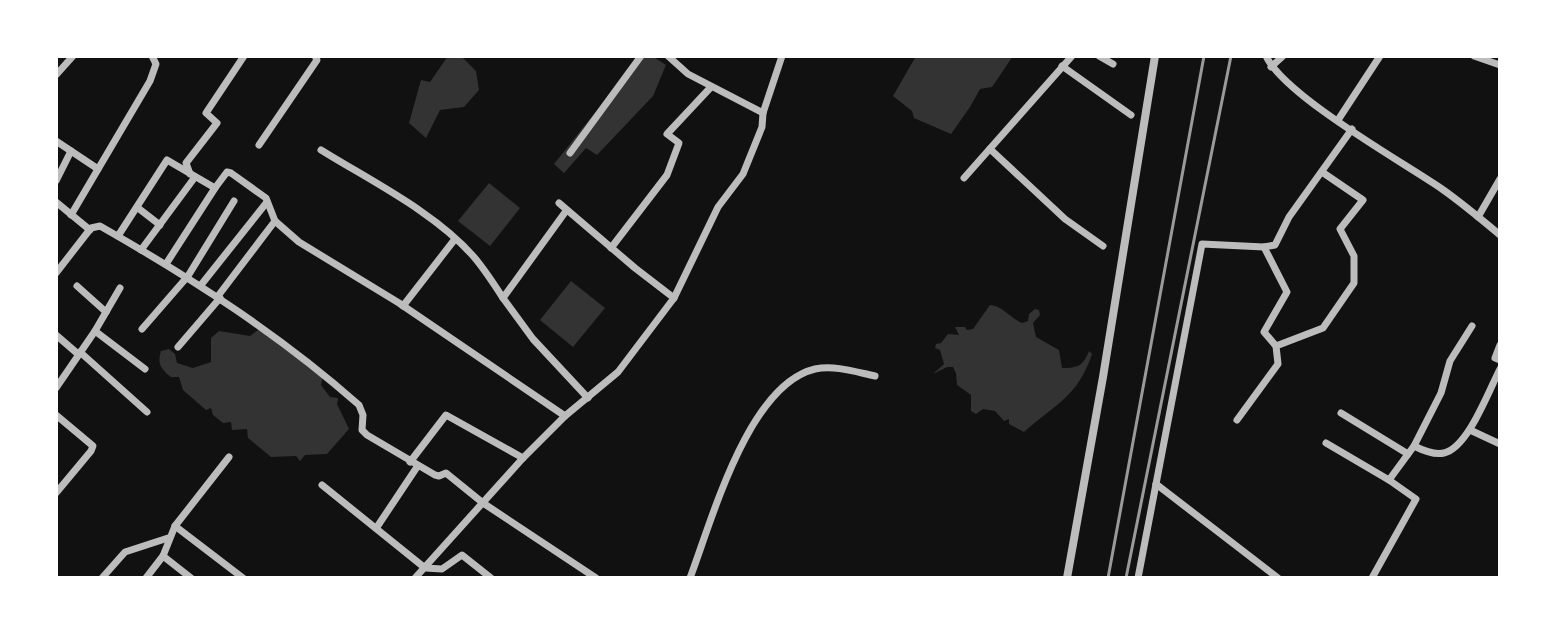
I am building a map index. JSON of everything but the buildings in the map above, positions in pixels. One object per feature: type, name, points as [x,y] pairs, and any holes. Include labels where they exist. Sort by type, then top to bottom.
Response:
[{"type":"street","points":[[56,75],[73,56]]},
{"type":"street","points":[[71,215],[150,81],[156,64],[152,56]]},
{"type":"street","points":[[193,175],[186,163],[217,123],[206,113],[244,56]]},
{"type":"street","points":[[259,145],[317,60],[315,56]]},
{"type":"street","points":[[570,153],[641,56]]},
{"type":"street","points":[[668,56],[688,74],[763,113]]},
{"type":"street","points":[[415,578],[523,458],[628,361],[674,298],[718,207],[743,174],[762,127],[763,113],[782,56]]},
{"type":"street","points":[[964,178],[1072,56]]},
{"type":"street","points":[[1099,56],[1113,64]]},
{"type":"street","points":[[1067,578],[1155,56]]},
{"type":"street","points":[[1266,56],[1271,67],[1296,90],[1444,190],[1500,235]]},
{"type":"street","points":[[1271,67],[1283,56]]},
{"type":"street","points":[[1338,120],[1380,56]]},
{"type":"street","points":[[1474,56],[1500,65]]},
{"type":"street","points":[[1062,66],[1131,115]]},
{"type":"street","points":[[611,248],[667,175],[679,143],[667,134],[711,87]]},
{"type":"street","points":[[1138,578],[1202,244],[1275,245],[1289,217],[1352,129]]},
{"type":"street","points":[[56,141],[98,169]]},
{"type":"street","points":[[990,149],[1065,219],[1103,246]]},
{"type":"street","points":[[321,150],[425,215],[455,239],[474,257],[533,339],[588,398]]},
{"type":"street","points":[[56,181],[71,151]]},
{"type":"street","points":[[118,236],[167,160],[215,188]]},
{"type":"street","points":[[166,264],[228,172],[266,198],[275,221],[311,251],[403,306],[565,416]]},
{"type":"street","points":[[1276,346],[1323,328],[1354,283],[1354,256],[1340,229],[1363,200],[1322,172]]},
{"type":"street","points":[[141,250],[193,175]]},
{"type":"street","points":[[1478,217],[1500,179]]},
{"type":"street","points":[[142,329],[188,276],[234,201]]},
{"type":"street","points":[[56,202],[90,230]]},
{"type":"street","points":[[201,285],[267,202]]},
{"type":"street","points":[[559,203],[674,298]]},
{"type":"street","points":[[138,208],[160,225]]},
{"type":"street","points":[[503,298],[566,211]]},
{"type":"street","points":[[178,347],[275,221]]},
{"type":"street","points":[[56,273],[90,230],[100,226],[118,236],[188,276],[310,362],[359,405],[364,433],[438,476],[446,473],[483,503],[596,578]]},
{"type":"street","points":[[403,306],[455,239]]},
{"type":"street","points":[[1237,420],[1278,364],[1276,346],[1264,332],[1287,292],[1264,247]]},
{"type":"street","points":[[77,286],[106,312]]},
{"type":"street","points":[[56,388],[120,288]]},
{"type":"street","points":[[1389,480],[1414,446],[1441,393],[1450,361],[1472,326]]},
{"type":"street","points":[[95,331],[145,369]]},
{"type":"street","points":[[56,335],[147,412]]},
{"type":"street","points":[[1500,345],[1495,358],[1500,360]]},
{"type":"street","points":[[690,578],[739,449],[758,416],[775,396],[790,382],[819,368],[875,376]]},
{"type":"street","points":[[1414,446],[1443,454],[1455,449],[1470,430],[1500,369]]},
{"type":"street","points":[[1341,413],[1408,454]]},
{"type":"street","points":[[56,415],[93,446],[56,493]]},
{"type":"street","points":[[377,527],[446,415],[523,458]]},
{"type":"street","points":[[1470,430],[1500,444]]},
{"type":"street","points":[[1326,443],[1416,499],[1372,578]]},
{"type":"street","points":[[146,578],[163,556],[175,526],[229,457]]},
{"type":"street","points":[[1156,484],[1278,578]]},
{"type":"street","points":[[322,485],[425,568],[442,569],[462,555],[491,578]]},
{"type":"street","points":[[175,526],[243,578]]},
{"type":"street","points":[[102,578],[125,552],[168,538]]},
{"type":"street","points":[[163,556],[191,578]]},
{"type":"shaded area","points":[[448,56],[461,56],[476,71],[479,90],[464,107],[440,110],[426,138],[409,123],[421,80],[430,82]]},
{"type":"shaded area","points":[[640,56],[652,56],[666,65],[653,96],[597,155],[586,148],[564,173],[554,164]]},
{"type":"shaded area","points":[[916,56],[1013,56],[992,87],[980,89],[951,134],[914,118],[912,111],[893,96]]},
{"type":"shaded area","points":[[489,183],[520,208],[490,246],[458,221]]},
{"type":"shaded area","points":[[571,281],[605,308],[573,347],[540,320]]},
{"type":"shaded area","points":[[990,305],[1022,323],[1028,321],[1029,314],[1035,309],[1039,310],[1040,315],[1033,323],[1036,337],[1059,350],[1062,368],[1079,365],[1089,351],[1092,354],[1080,381],[1024,432],[1009,424],[1009,419],[1004,421],[995,411],[983,409],[976,414],[971,411],[971,395],[957,385],[953,367],[933,374],[944,364],[940,350],[935,348],[936,344],[941,343],[948,334],[959,335],[955,327],[973,329]]},
{"type":"shaded area","points":[[258,330],[323,376],[321,385],[330,397],[338,398],[337,404],[349,429],[327,454],[305,455],[300,461],[296,456],[271,457],[248,438],[247,429],[232,430],[231,422],[223,423],[213,415],[211,408],[206,410],[183,390],[179,377],[171,377],[161,366],[161,351],[169,349],[175,354],[177,363],[193,368],[211,362],[211,338],[219,331],[250,336]]},
{"type":"railway","points":[[1108,578],[1204,56]]},
{"type":"railway","points":[[1126,578],[1231,56]]}]
